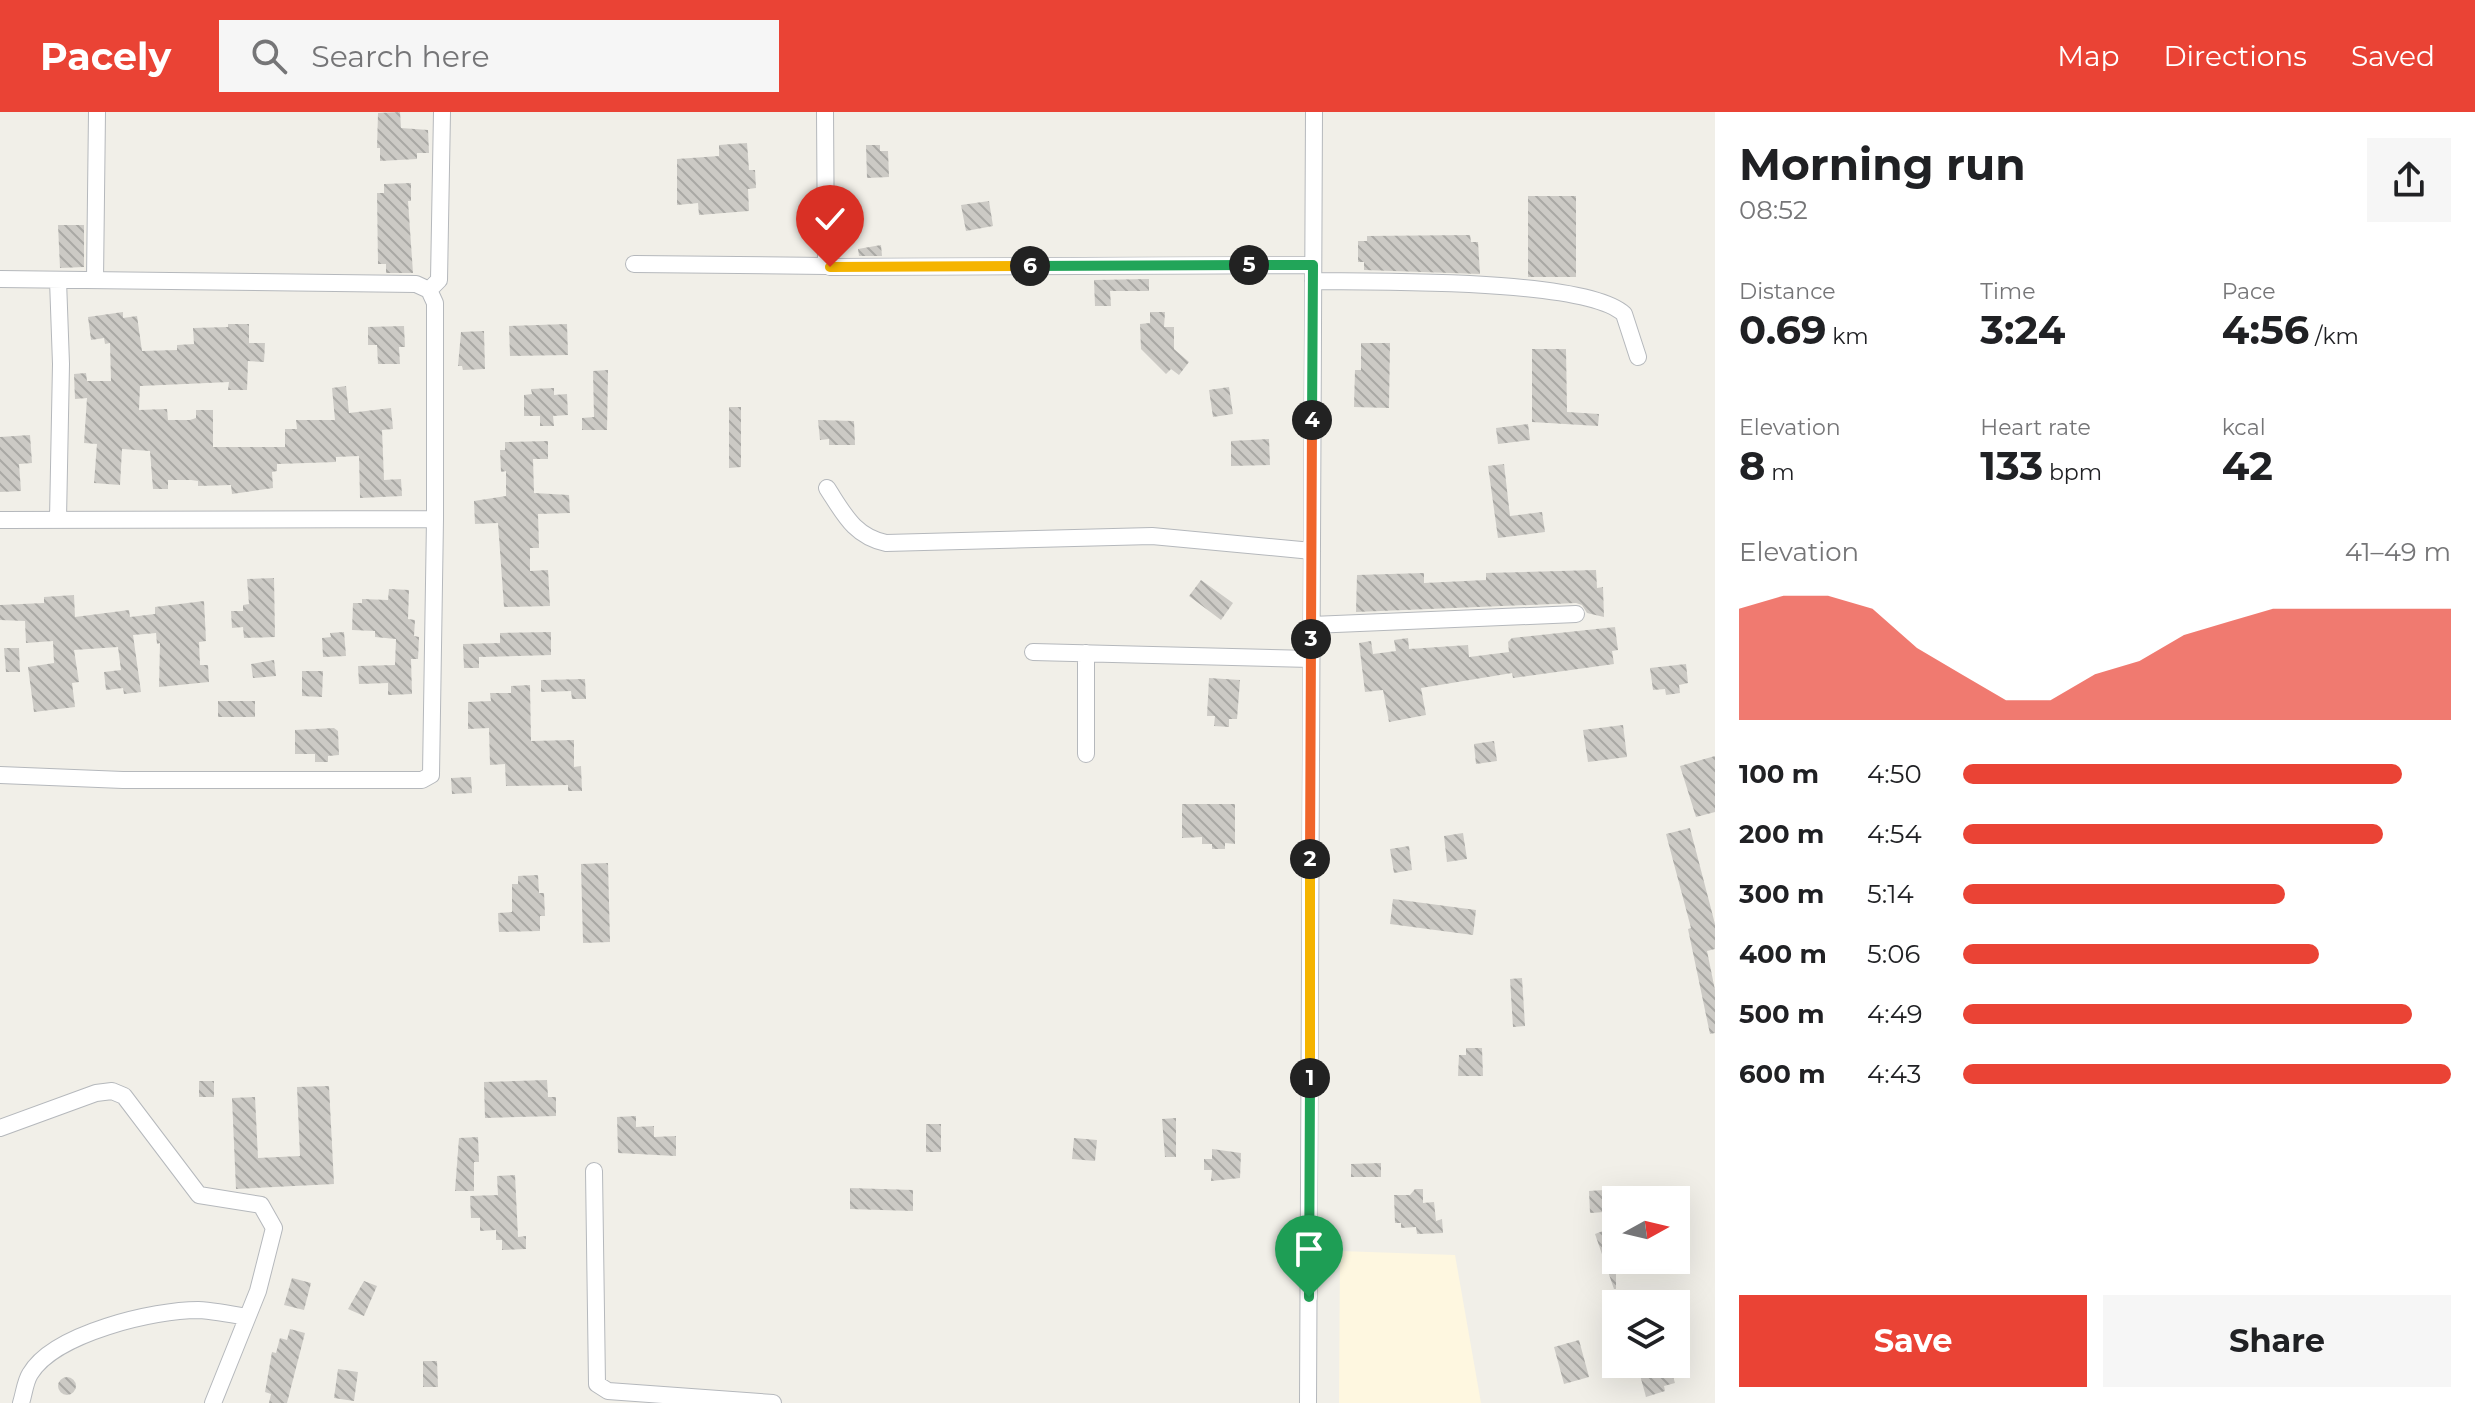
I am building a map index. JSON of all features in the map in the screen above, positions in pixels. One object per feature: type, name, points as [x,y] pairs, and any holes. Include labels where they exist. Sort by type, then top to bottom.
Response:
[{"type":"street","points":[[95,280],[97,112]]},
{"type":"street","points":[[429,290],[439,280],[442,112]]},
{"type":"street","points":[[825,112],[827,266]]},
{"type":"street","points":[[1308,1403],[1314,112]]},
{"type":"street","points":[[634,264],[1313,273],[1537,289],[1601,301],[1624,314],[1638,357]]},
{"type":"street","points":[[0,279],[416,284],[429,290],[435,303],[431,775],[422,780],[123,780],[0,775]]},
{"type":"street","points":[[58,280],[61,364],[58,519]]},
{"type":"street","points":[[827,488],[855,530],[870,540],[886,543],[1152,536],[1312,551]]},
{"type":"street","points":[[0,520],[435,519]]},
{"type":"street","points":[[1312,625],[1576,614]]},
{"type":"street","points":[[1033,652],[1311,659]]},
{"type":"street","points":[[1086,653],[1086,754]]},
{"type":"street","points":[[0,1128],[96,1093],[112,1091],[124,1096],[199,1195],[261,1205],[269,1214],[274,1228],[247,1317],[213,1403]]},
{"type":"street","points":[[594,1171],[597,1384],[600,1389],[773,1403]]},
{"type":"street","points":[[21,1403],[30,1374],[47,1355],[76,1339],[136,1318],[172,1312],[200,1310],[247,1317]]},
{"type":"shaded area","points":[[1340,1251],[1455,1255],[1481,1403],[1339,1403]]},
{"type":"building","points":[[400,112],[401,128],[428,130],[429,153],[417,153],[417,159],[380,161],[380,148],[377,148],[378,113]]},
{"type":"building","points":[[747,143],[749,170],[755,170],[756,188],[748,189],[749,211],[699,215],[698,203],[677,205],[677,159],[719,156],[719,145]]},
{"type":"building","points":[[866,145],[880,145],[880,151],[888,151],[889,177],[867,178]]},
{"type":"building","points":[[411,183],[411,201],[408,201],[413,273],[386,273],[386,264],[378,264],[377,193],[384,193],[384,184]]},
{"type":"building","points":[[1528,196],[1576,196],[1576,277],[1528,277]]},
{"type":"building","points":[[989,201],[993,226],[966,231],[961,205]]},
{"type":"building","points":[[58,225],[84,225],[84,267],[60,268]]},
{"type":"building","points":[[1470,235],[1471,242],[1478,242],[1480,274],[1364,270],[1364,262],[1358,262],[1358,241],[1367,241],[1367,236]]},
{"type":"building","points":[[881,245],[882,256],[859,256],[858,249]]},
{"type":"building","points":[[1149,279],[1149,291],[1110,291],[1111,306],[1095,306],[1094,280]]},
{"type":"building","points":[[123,312],[123,318],[137,316],[142,351],[177,350],[177,345],[194,344],[193,328],[228,327],[228,324],[249,324],[249,343],[265,343],[264,362],[248,361],[247,390],[228,390],[229,382],[140,386],[139,410],[167,409],[168,420],[190,420],[196,418],[196,410],[213,410],[213,447],[285,447],[285,429],[297,429],[296,420],[335,420],[332,388],[346,386],[349,413],[391,408],[393,429],[382,430],[384,480],[401,479],[402,496],[360,498],[359,456],[336,457],[336,462],[277,464],[277,471],[272,472],[273,488],[232,494],[231,485],[198,486],[198,481],[191,480],[168,480],[168,489],[153,489],[150,451],[122,449],[120,485],[94,483],[97,444],[84,443],[87,398],[75,399],[74,374],[86,373],[87,381],[111,381],[110,343],[105,344],[104,338],[91,340],[88,317]]},
{"type":"building","points":[[1150,312],[1165,312],[1164,327],[1174,327],[1174,349],[1189,362],[1179,375],[1171,369],[1166,374],[1141,349],[1140,324],[1150,323]]},
{"type":"building","points":[[567,324],[568,355],[510,356],[509,326]]},
{"type":"building","points":[[404,326],[405,347],[399,347],[400,364],[378,364],[377,345],[368,345],[368,327]]},
{"type":"building","points":[[484,331],[485,369],[463,370],[462,366],[458,366],[461,332]]},
{"type":"building","points":[[1361,343],[1390,343],[1389,408],[1354,407],[1355,370],[1361,370]]},
{"type":"building","points":[[1532,349],[1566,349],[1567,412],[1599,414],[1598,426],[1532,422]]},
{"type":"building","points":[[608,370],[607,430],[582,430],[582,418],[594,417],[593,371]]},
{"type":"building","points":[[1229,387],[1233,414],[1213,417],[1209,390]]},
{"type":"building","points":[[554,388],[554,395],[567,394],[568,415],[553,416],[554,426],[540,426],[540,416],[524,416],[524,395],[532,394],[531,389]]},
{"type":"building","points":[[729,407],[741,407],[741,467],[729,468]]},
{"type":"building","points":[[818,420],[854,421],[855,445],[829,445],[829,439],[820,440]]},
{"type":"building","points":[[1528,424],[1530,440],[1498,444],[1496,428]]},
{"type":"building","points":[[30,435],[32,463],[19,464],[21,491],[0,492],[0,437]]},
{"type":"building","points":[[1269,439],[1270,465],[1231,466],[1231,441]]},
{"type":"building","points":[[548,441],[548,459],[533,459],[534,493],[569,495],[570,513],[538,514],[539,548],[530,548],[530,571],[548,570],[550,606],[504,607],[498,523],[475,524],[474,501],[506,496],[506,471],[501,472],[500,450],[505,450],[505,442]]},
{"type":"building","points":[[1504,464],[1510,516],[1542,512],[1545,532],[1498,538],[1488,466]]},
{"type":"building","points":[[1596,570],[1597,588],[1603,587],[1604,617],[1587,613],[1582,605],[1576,603],[1356,612],[1357,575],[1424,573],[1424,583],[1486,580],[1486,573]]},
{"type":"building","points":[[274,578],[275,637],[244,638],[243,627],[232,628],[231,611],[243,611],[243,605],[249,604],[247,579]]},
{"type":"building","points":[[1201,580],[1233,603],[1221,620],[1189,596]]},
{"type":"building","points":[[389,589],[409,590],[408,619],[415,620],[414,636],[419,637],[418,659],[411,659],[412,694],[388,695],[388,683],[359,684],[358,666],[395,665],[396,639],[375,637],[375,631],[352,630],[353,603],[362,603],[362,599],[388,600]]},
{"type":"building","points":[[74,595],[75,617],[129,610],[130,617],[155,614],[155,607],[204,601],[206,641],[199,642],[200,665],[208,665],[209,682],[159,687],[160,643],[157,644],[156,633],[133,635],[141,692],[124,694],[123,688],[106,690],[104,672],[121,670],[118,647],[74,650],[79,682],[72,683],[75,707],[34,712],[28,667],[54,663],[53,641],[26,643],[25,621],[0,620],[0,605],[44,603],[44,597]]},
{"type":"building","points":[[1615,627],[1618,650],[1612,651],[1614,664],[1513,678],[1512,673],[1421,688],[1426,715],[1389,722],[1383,690],[1365,692],[1359,643],[1371,641],[1373,654],[1396,651],[1394,640],[1408,638],[1409,649],[1468,645],[1469,657],[1509,652],[1508,642],[1512,638]]},
{"type":"building","points":[[344,632],[346,656],[323,657],[322,638],[331,637],[330,633]]},
{"type":"building","points":[[551,632],[551,655],[479,657],[479,668],[464,668],[463,644],[500,643],[500,633]]},
{"type":"building","points":[[4,648],[19,648],[20,672],[6,672]]},
{"type":"building","points":[[274,660],[276,676],[253,678],[251,664]]},
{"type":"building","points":[[1686,664],[1688,683],[1679,685],[1680,693],[1666,695],[1665,689],[1653,690],[1650,668]]},
{"type":"building","points":[[302,671],[323,671],[322,697],[302,696]]},
{"type":"building","points":[[1209,678],[1240,680],[1237,719],[1229,719],[1229,727],[1214,726],[1215,716],[1207,716]]},
{"type":"building","points":[[585,679],[586,699],[572,699],[571,691],[541,692],[541,680]]},
{"type":"building","points":[[530,685],[531,741],[574,740],[574,767],[581,766],[582,791],[568,791],[568,785],[506,786],[505,764],[490,765],[489,728],[468,729],[468,702],[491,701],[490,693],[511,693],[511,686]]},
{"type":"building","points":[[218,701],[255,701],[255,717],[218,717]]},
{"type":"building","points":[[1623,725],[1627,757],[1588,762],[1583,730]]},
{"type":"building","points":[[334,728],[338,731],[339,755],[328,756],[328,762],[315,762],[315,754],[295,754],[295,730]]},
{"type":"building","points":[[1494,741],[1497,761],[1476,764],[1474,744]]},
{"type":"building","points":[[1715,756],[1715,812],[1696,817],[1680,766]]},
{"type":"building","points":[[471,777],[472,793],[452,794],[451,778]]},
{"type":"building","points":[[1182,804],[1235,804],[1235,844],[1225,843],[1225,849],[1212,849],[1212,844],[1202,844],[1202,837],[1182,838]]},
{"type":"building","points":[[1690,828],[1715,924],[1715,949],[1707,951],[1715,990],[1715,1033],[1710,1034],[1688,929],[1691,928],[1666,834]]},
{"type":"building","points":[[1463,833],[1467,859],[1447,862],[1444,836]]},
{"type":"building","points":[[1409,846],[1412,870],[1394,873],[1390,849]]},
{"type":"building","points":[[608,863],[610,942],[583,943],[581,864]]},
{"type":"building","points":[[538,875],[539,893],[544,893],[545,916],[540,916],[540,931],[499,932],[498,913],[512,912],[512,884],[518,884],[518,876]]},
{"type":"building","points":[[1393,899],[1476,910],[1473,935],[1390,924]]},
{"type":"building","points":[[1522,978],[1525,1026],[1513,1027],[1510,979]]},
{"type":"building","points":[[1466,1048],[1482,1048],[1483,1076],[1458,1076],[1459,1055],[1466,1055]]},
{"type":"building","points":[[547,1080],[548,1097],[556,1097],[556,1116],[485,1118],[484,1082]]},
{"type":"building","points":[[199,1081],[214,1081],[214,1097],[199,1097]]},
{"type":"building","points":[[329,1086],[334,1184],[236,1189],[232,1098],[255,1097],[258,1158],[300,1156],[297,1087]]},
{"type":"building","points":[[636,1116],[636,1127],[654,1126],[654,1137],[676,1136],[676,1156],[618,1153],[617,1117]]},
{"type":"building","points":[[1176,1118],[1176,1157],[1165,1157],[1162,1119]]},
{"type":"building","points":[[926,1124],[941,1124],[941,1152],[926,1152]]},
{"type":"building","points":[[478,1137],[479,1162],[474,1162],[474,1191],[455,1191],[459,1138]]},
{"type":"building","points":[[1074,1138],[1097,1140],[1095,1161],[1072,1159]]},
{"type":"building","points":[[1212,1149],[1241,1153],[1240,1178],[1211,1181],[1212,1170],[1204,1170],[1204,1159],[1212,1159]]},
{"type":"building","points":[[1381,1163],[1381,1177],[1351,1177],[1351,1164]]},
{"type":"building","points":[[515,1175],[518,1237],[526,1236],[526,1249],[502,1250],[502,1240],[496,1240],[496,1230],[480,1231],[480,1218],[471,1218],[470,1196],[498,1195],[497,1176]]},
{"type":"building","points":[[850,1188],[913,1190],[913,1211],[850,1209]]},
{"type":"building","points":[[1415,1189],[1423,1189],[1423,1203],[1434,1202],[1436,1221],[1442,1219],[1443,1233],[1417,1234],[1416,1227],[1401,1228],[1401,1223],[1395,1223],[1394,1195],[1410,1195]]},
{"type":"building","points":[[1602,1190],[1602,1212],[1590,1213],[1589,1191]]},
{"type":"building","points":[[1602,1231],[1602,1254],[1595,1234]]},
{"type":"building","points":[[1609,1274],[1616,1274],[1614,1289]]},
{"type":"building","points":[[292,1278],[311,1283],[304,1310],[284,1305]]},
{"type":"building","points":[[364,1281],[377,1286],[364,1316],[348,1309]]},
{"type":"building","points":[[290,1329],[305,1333],[287,1403],[269,1403],[271,1394],[265,1392],[272,1352],[276,1353],[280,1338],[287,1340]]},
{"type":"building","points":[[1579,1340],[1589,1377],[1564,1384],[1554,1347]]},
{"type":"building","points":[[423,1361],[437,1361],[438,1387],[423,1387]]},
{"type":"building","points":[[338,1369],[358,1372],[354,1401],[334,1398]]},
{"type":"building","points":[[63,1377],[71,1377],[76,1386],[74,1393],[63,1395],[58,1390],[58,1382]]},
{"type":"building","points":[[1641,1378],[1673,1378],[1675,1383],[1664,1386],[1665,1391],[1646,1397]]},
{"type":"route","points":[[830,267],[1313,265],[1309,1297]]}]
